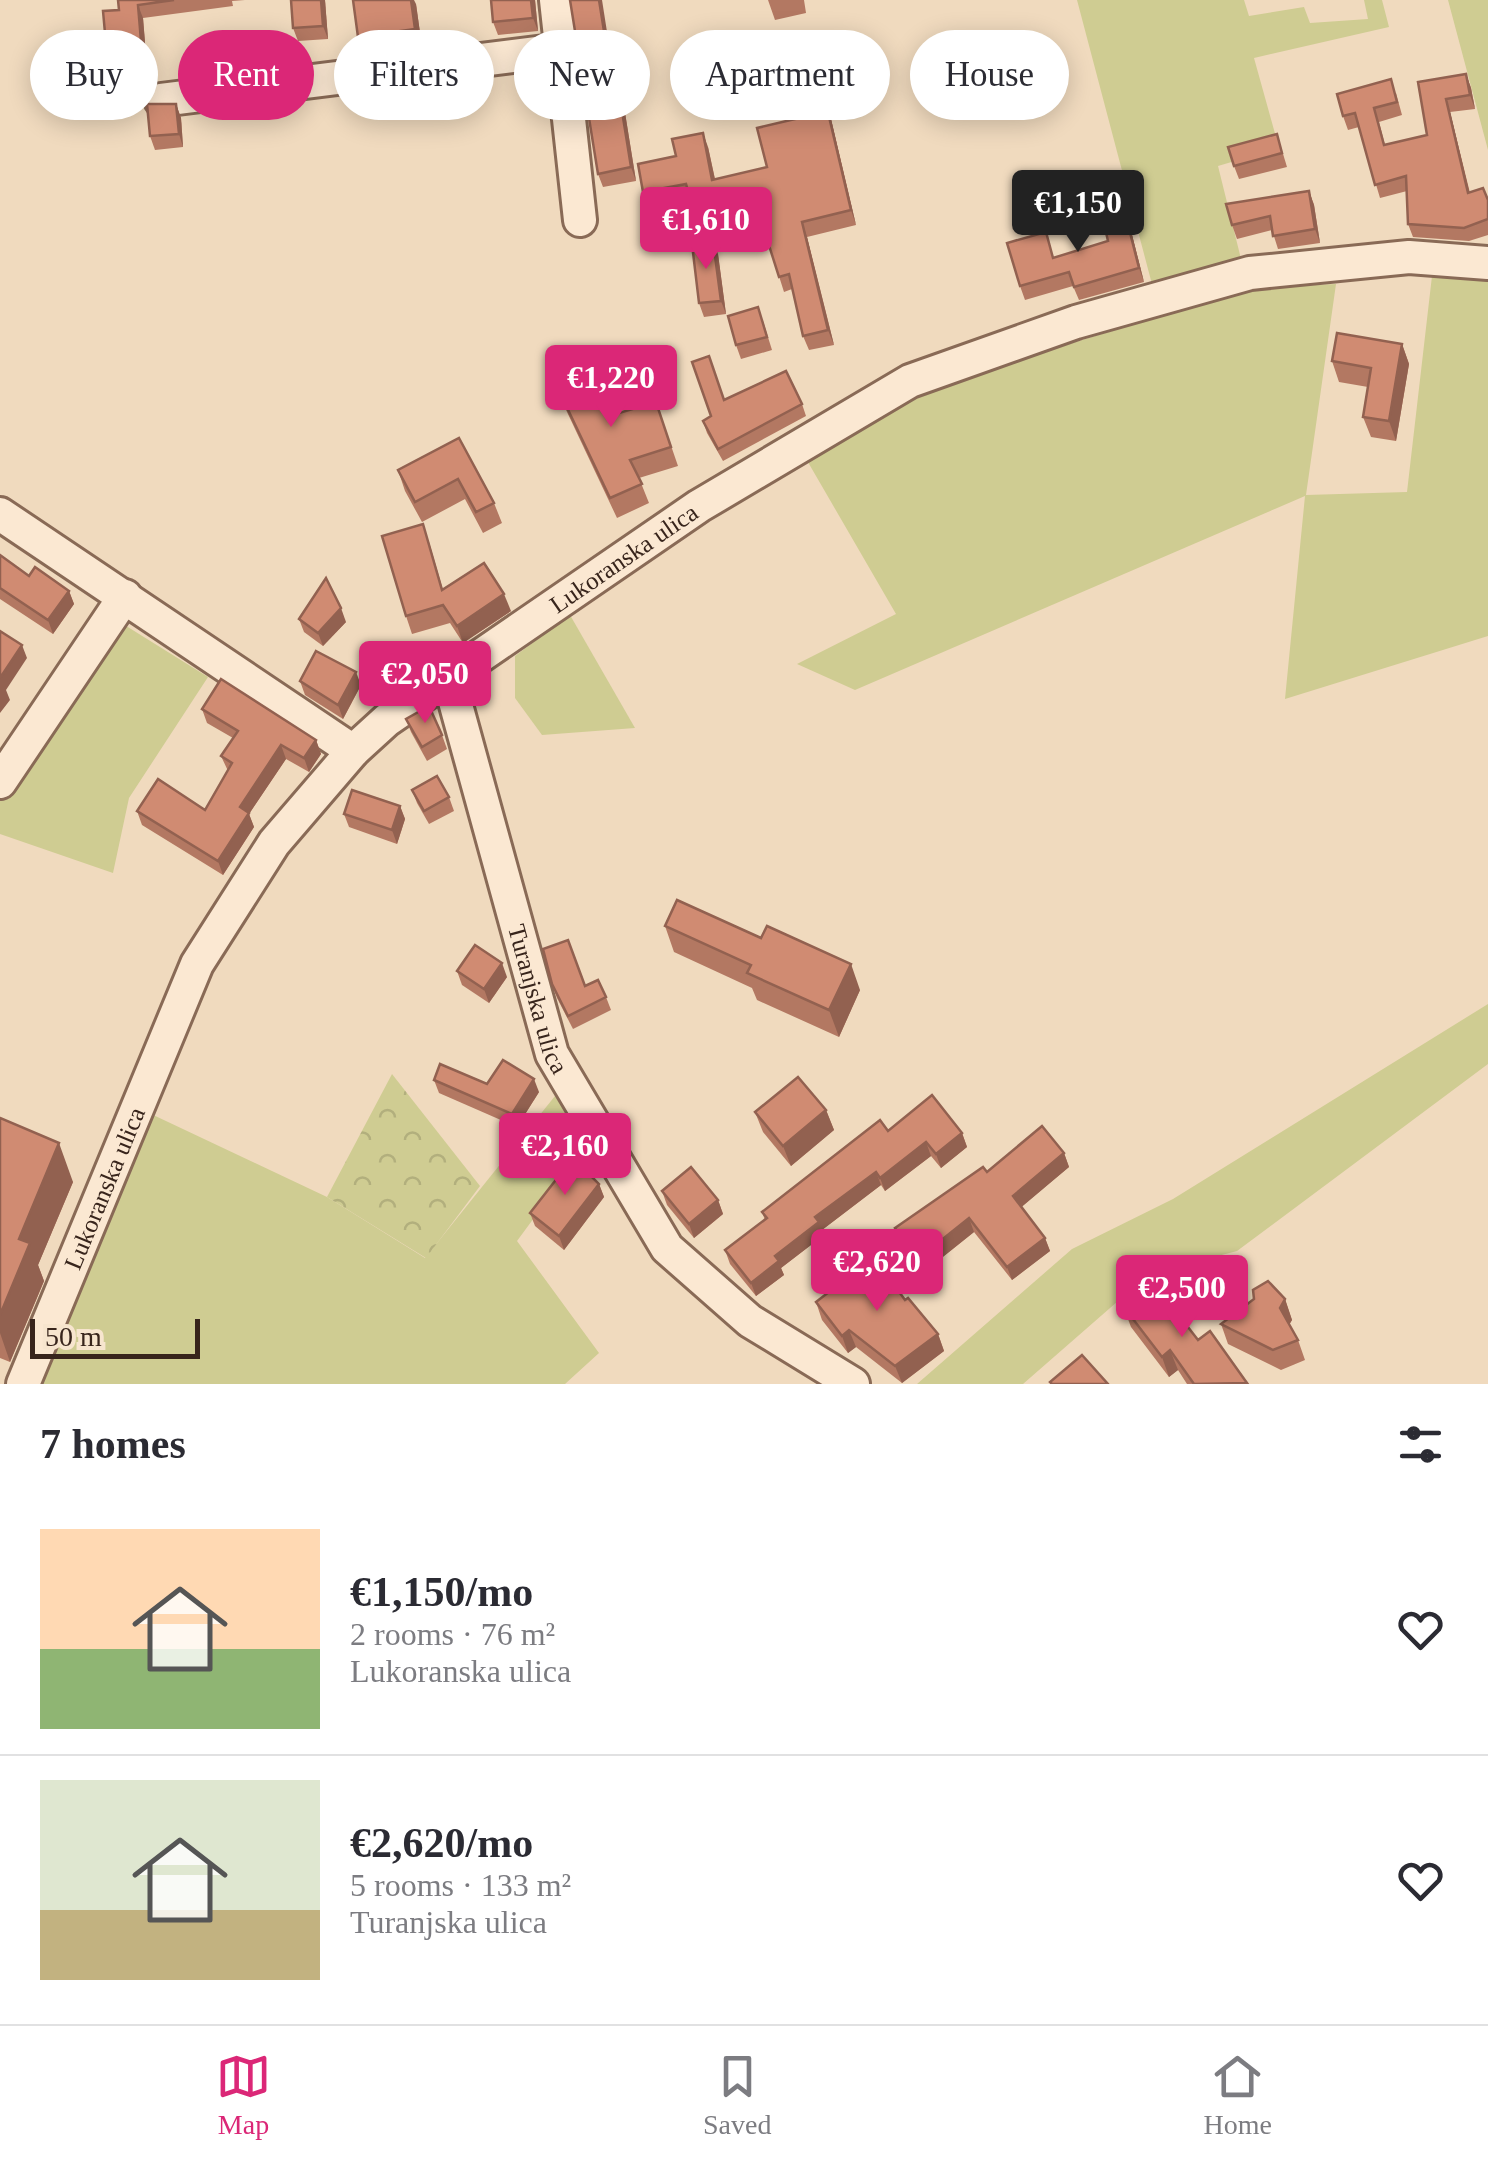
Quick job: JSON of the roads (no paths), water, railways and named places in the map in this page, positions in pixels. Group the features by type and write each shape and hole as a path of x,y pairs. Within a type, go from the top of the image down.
{"street":[{"path":"556,0 559,30"},
{"path":"161,100 514,56"},
{"path":"569,120 580,220"},
{"name":"Lukoranska ulica","path":"23,1384 196,964 274,843 353,750 448,676 700,506 910,381 1076,322 1250,273 1409,257 1488,263"},
{"path":"0,514 353,750"},
{"path":"0,782 125,596"},
{"name":"Turanjska ulica","path":"448,676 552,1054 666,1248 750,1322 852,1384"}]}
